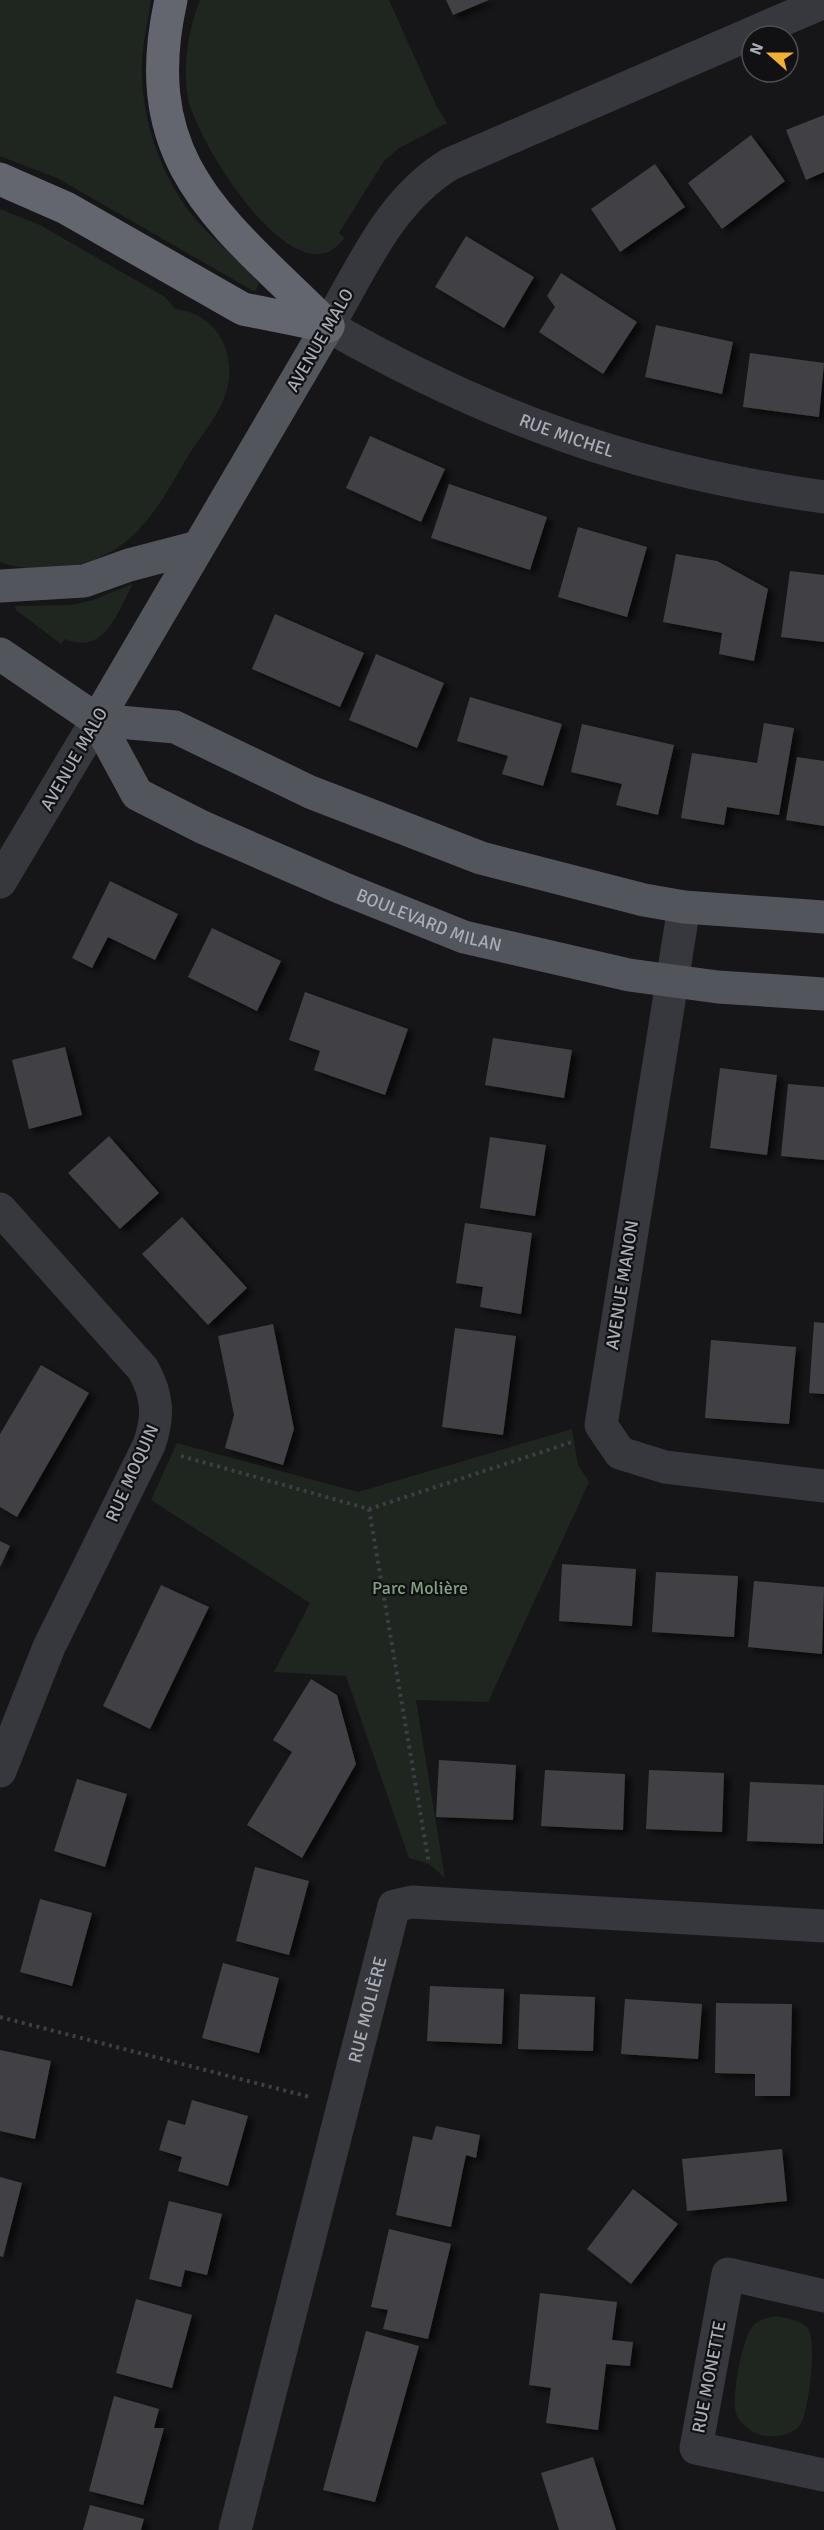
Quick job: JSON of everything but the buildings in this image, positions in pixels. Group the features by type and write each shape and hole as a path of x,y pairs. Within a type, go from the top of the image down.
{"highway":[{"path":"171,0 166,23 162,69 168,121 184,168 198,191 228,229 328,326"},
{"path":"0,179 66,208 243,309 328,326"}],"main road":[{"name":"AVENUE MALO","path":"97,720 328,326"},
{"path":"0,586 84,581 129,565 198,547"},
{"name":"BOULEVARD MILAN","path":"0,654 97,720 137,794 259,854 464,937 629,975 718,987 824,994"},
{"name":"BOULEVARD MILAN","path":"97,720 175,727 310,792 481,858 644,900 684,907 824,917"}],"street":[{"name":"AVENUE MALO","path":"328,326 392,217 416,187 432,174 450,164 824,2"},
{"name":"RUE MICHEL","path":"328,326 381,356 471,400 548,432 708,478 824,496"},
{"name":"AVENUE MALO","path":"0,882 97,720"},
{"name":"AVENUE MANON","path":"684,907 619,1301 601,1425 620,1453 665,1467 824,1486"},
{"name":"RUE MOQUIN","path":"0,1209 143,1369 152,1384 158,1414 148,1445 49,1647 0,1771"},
{"name":"RUE MOLIÈRE","path":"235,2530 394,1906 412,1902 824,1926"},
{"name":"RUE MONETTE","path":"824,2296 728,2274 696,2448 824,2475"}],"path":[{"path":"172,1454 369,1509 573,1442"},
{"path":"369,1509 429,1864"},
{"path":"0,2016 320,2099"}],"green space":[{"path":"0,0 151,0 144,40 142,84 149,126 156,147 173,187 185,205 197,221 259,283 255,292 59,179 0,156"},
{"path":"200,0 389,0 437,107 447,123 399,148 384,161 339,233 345,238 331,251 308,253 286,242 264,223 242,198 207,143 195,118 186,87 189,36"},
{"path":"0,209 40,225 165,297 175,309 190,312 202,318 221,338 229,364 226,393 219,409 147,520 130,538 102,557 68,567 33,569 0,562"},
{"path":"133,584 108,628 90,642 79,643 65,639 61,644 16,610 15,606 72,605 93,600"},
{"name":"Parc Molière","path":"572,1429 578,1465 589,1482 488,1702 416,1700 445,1878 429,1864 409,1858 346,1676 274,1672 310,1603 151,1500 177,1443 358,1492"},
{"path":"777,2316 796,2321 807,2327 812,2345 811,2375 800,2425 784,2435 766,2436 749,2429 737,2416 736,2385 744,2344 752,2327 760,2321"}]}
